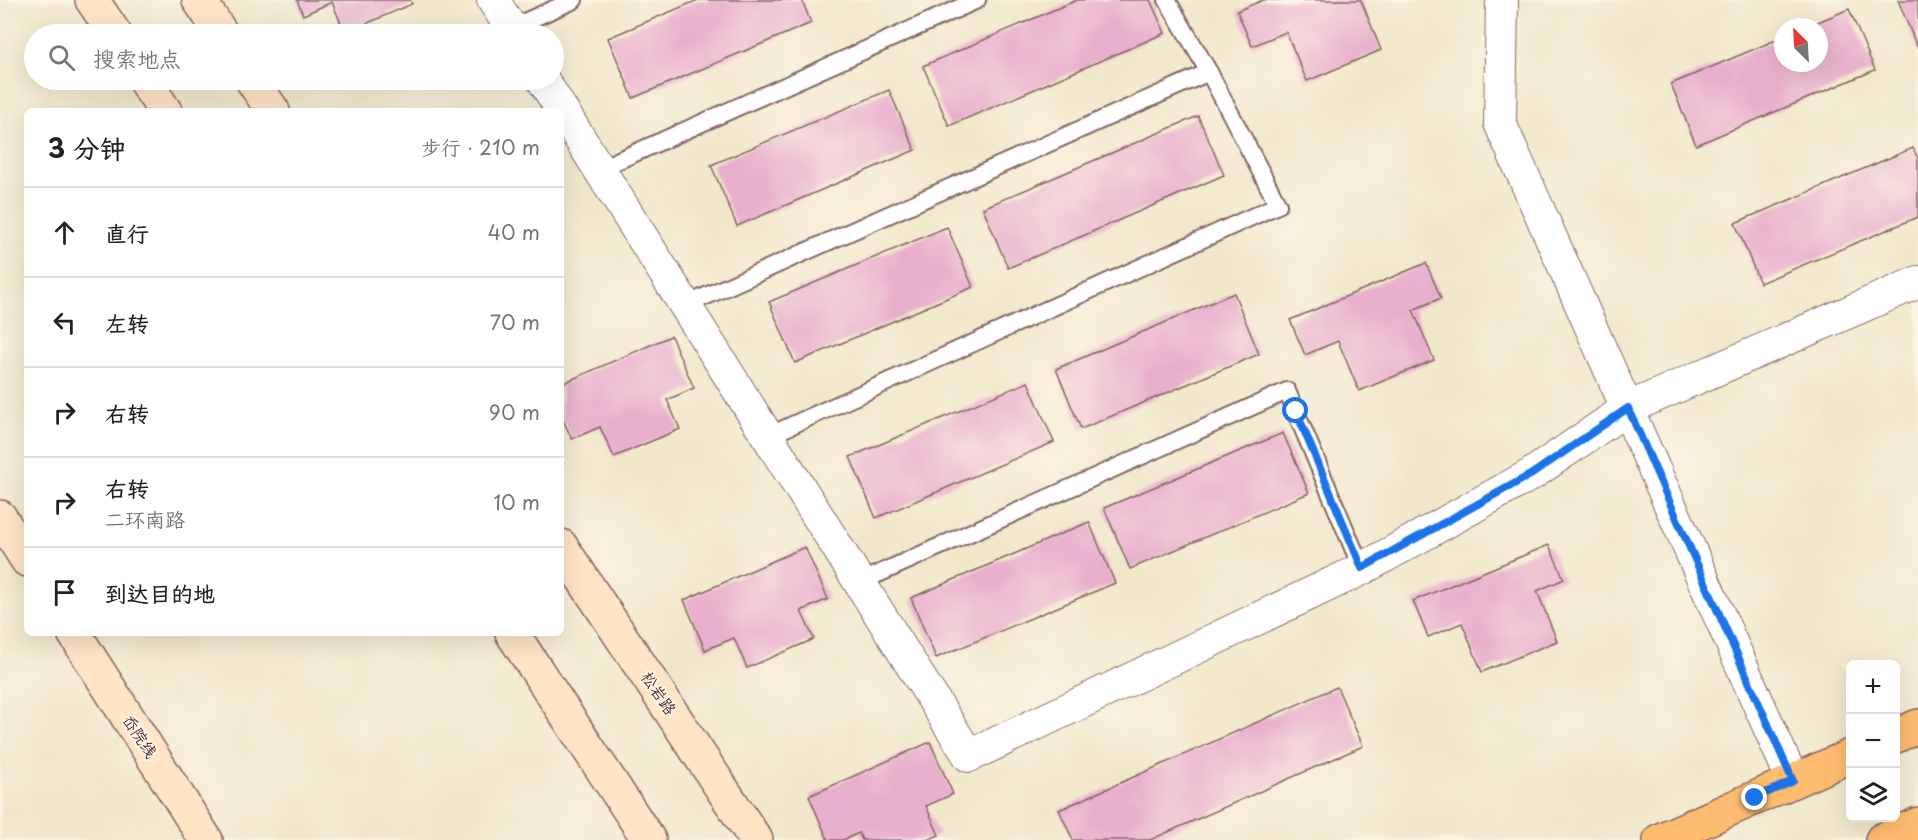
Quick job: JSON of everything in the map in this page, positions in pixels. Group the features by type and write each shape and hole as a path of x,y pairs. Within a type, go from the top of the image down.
{"main road":[{"path":"92,0 108,24"},
{"path":"199,0 215,24"},
{"path":"151,90 163,108"},
{"path":"259,90 271,108"},
{"path":"0,517 24,555"},
{"name":"松岩路","path":"564,551 756,840"},
{"name":"岙院线","path":"76,636 206,840"},
{"path":"514,636 649,840"},
{"path":"1900,734 1918,726"},
{"path":"1660,840 1846,758"},
{"path":"1882,840 1918,824"}],"street":[{"path":"493,0 508,24"},
{"path":"1502,0 1500,123 1793,781"},
{"path":"549,90 561,108"},
{"path":"564,113 969,756 1362,568 1532,474 1628,408 1918,282"}],"lane":[{"path":"527,24 574,0"},
{"path":"599,169 977,0"},
{"path":"768,436 1278,206 1209,72 1167,0"},
{"path":"686,305 1209,72"},
{"path":"860,582 1287,391 1362,568"}],"building":[{"path":"297,0 410,0 412,4 366,24 341,24 332,2 303,15"},
{"path":"698,0 802,0 811,23 633,98 608,38"},
{"path":"1077,0 1150,0 1165,33 949,126 923,66"},
{"path":"1263,0 1361,0 1381,50 1307,81 1286,32 1252,46 1237,11"},
{"path":"1898,0 1918,0 1918,49"},
{"path":"1849,9 1875,70 1696,145 1671,84 1774,41 1774,72 1828,72 1828,18"},
{"path":"889,90 915,150 737,226 711,165"},
{"path":"1198,116 1224,175 1008,268 983,208"},
{"path":"1913,148 1918,159 1918,217 1760,283 1735,223"},
{"path":"947,227 973,287 795,363 769,302"},
{"path":"1426,263 1441,298 1413,310 1434,360 1359,391 1338,341 1305,355 1290,320"},
{"path":"1234,293 1259,354 1081,429 1056,369"},
{"path":"671,336 694,388 667,400 680,429 614,457 600,427 572,439 564,422 564,383"},
{"path":"1028,382 1054,442 876,518 850,457"},
{"path":"1283,433 1309,493 1130,569 1104,508"},
{"path":"1089,522 1115,583 936,658 911,598"},
{"path":"1549,545 1564,579 1537,591 1557,641 1482,672 1462,623 1428,637 1413,601"},
{"path":"805,547 828,599 801,611 814,639 747,668 734,638 705,650 684,600"},
{"path":"1337,687 1363,746 1150,840 1073,840 1059,810"},
{"path":"930,742 953,794 926,806 939,835 927,840 862,840 859,833 843,840 828,840 809,796"}],"route":[{"path":"1296,411 1362,568 1532,474 1628,408 1793,781 1755,798"}]}
